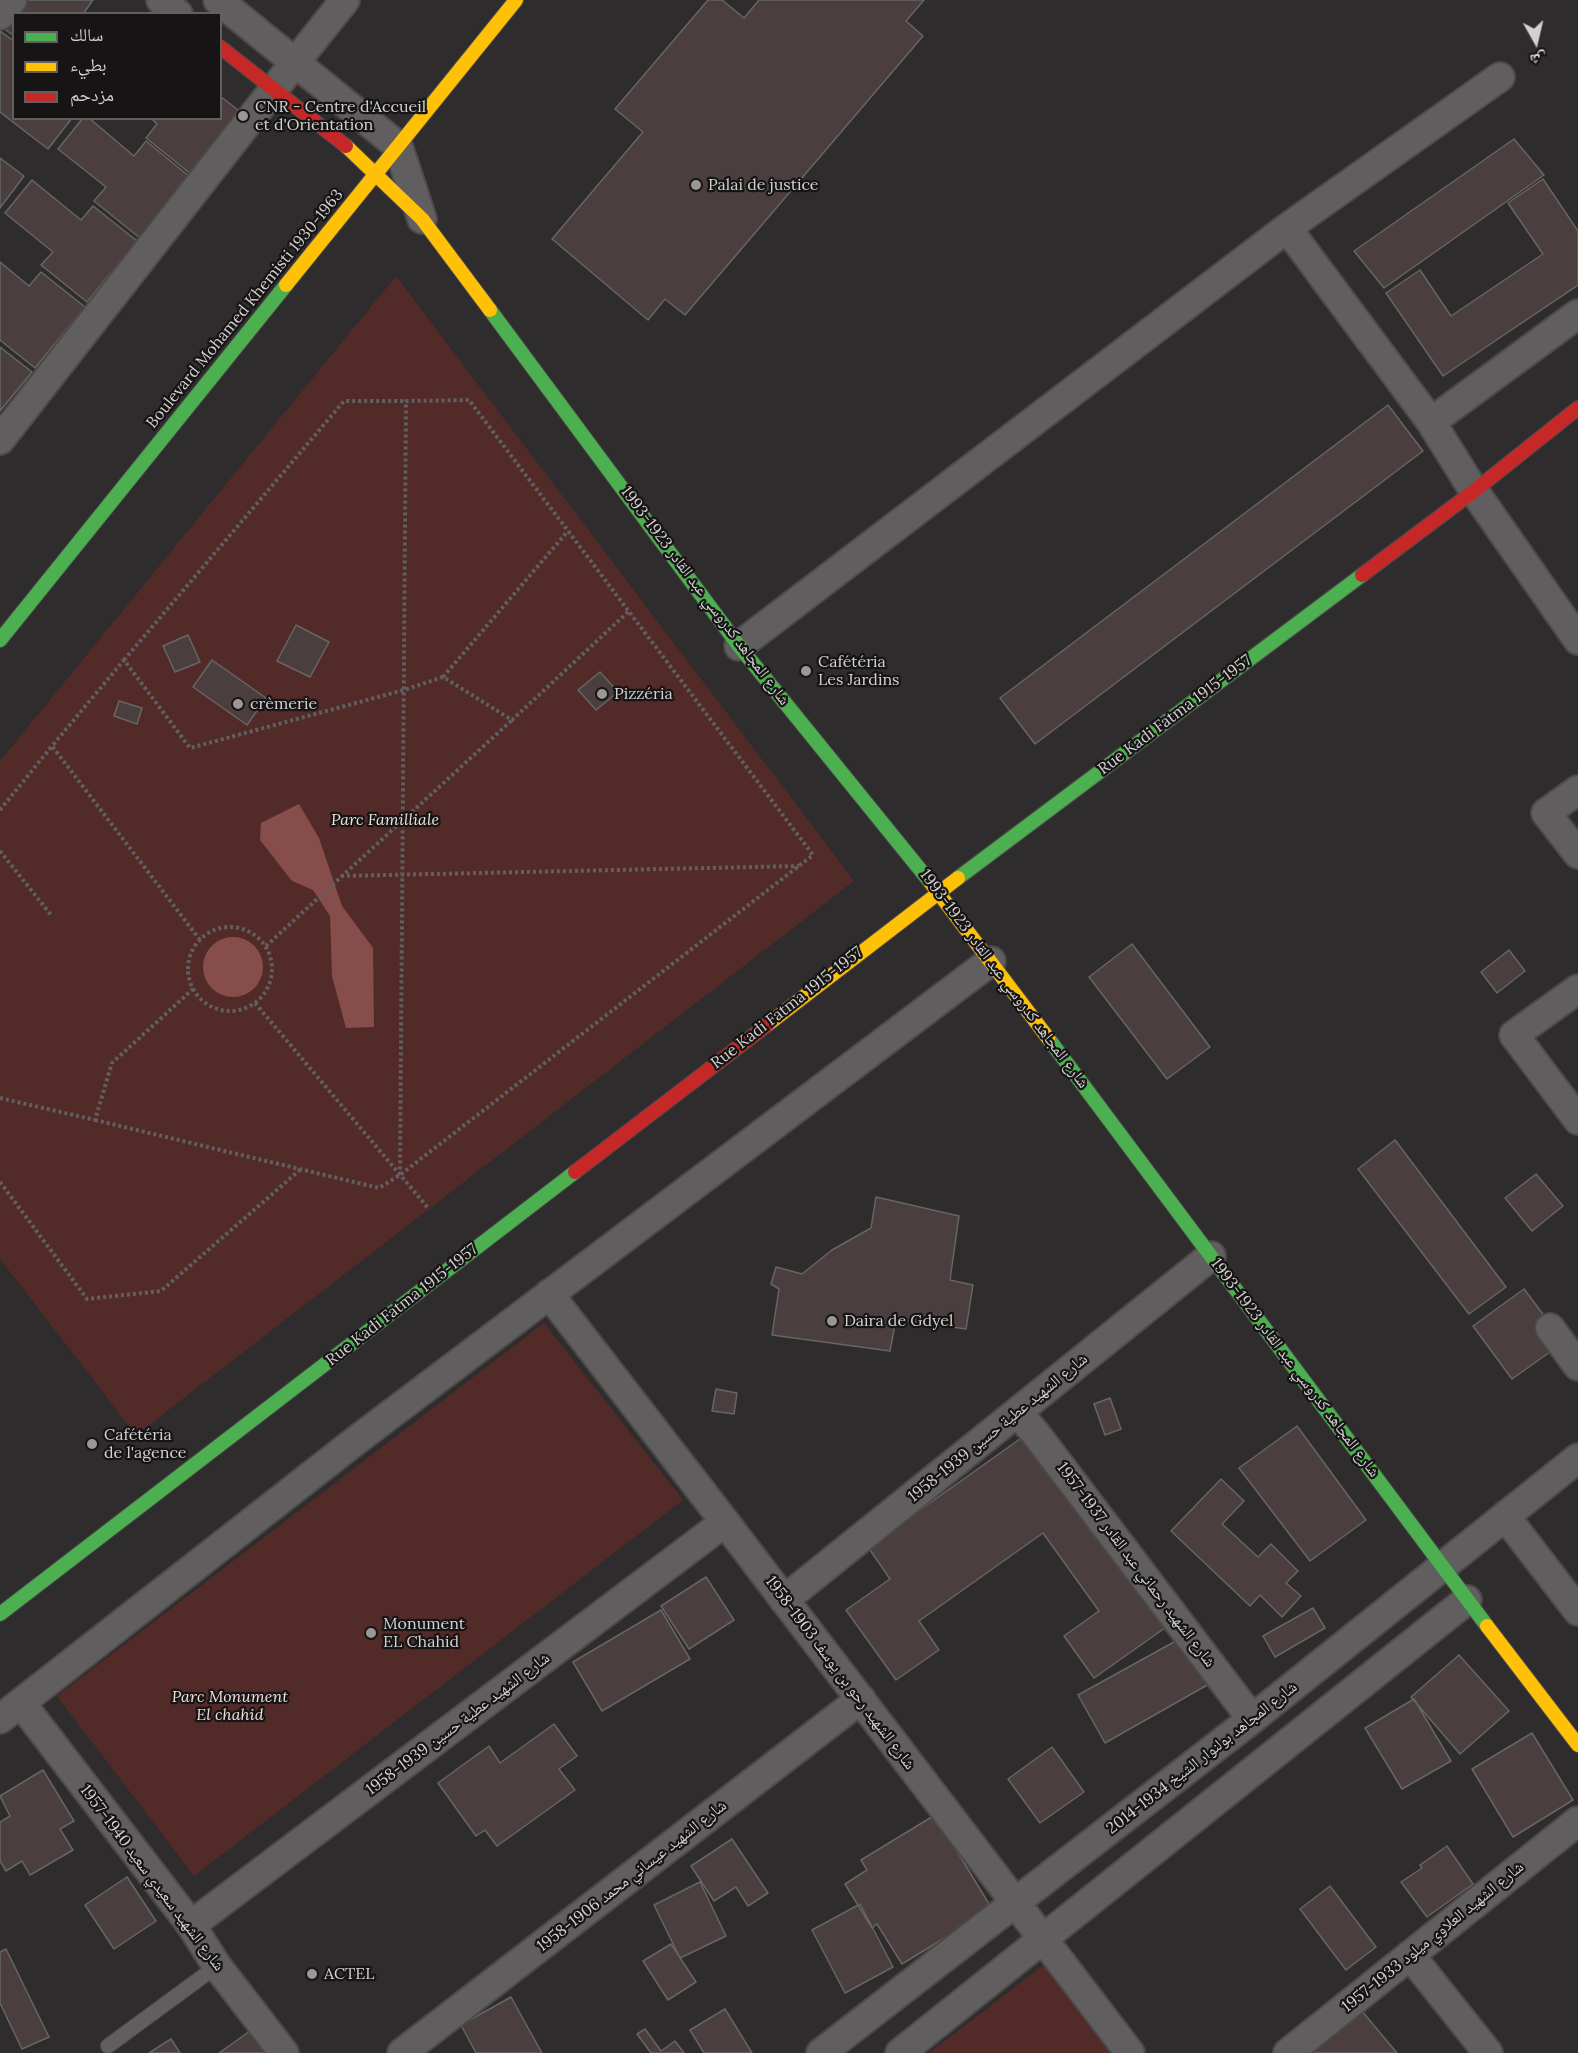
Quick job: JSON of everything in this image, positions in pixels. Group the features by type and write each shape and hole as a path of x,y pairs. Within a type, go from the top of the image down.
{"street":[{"path":"0,15 12,0"},
{"path":"161,0 176,12"},
{"path":"218,0 398,146"},
{"path":"0,440 345,0"},
{"name":"Boulevard Mohamed Khemisti 1930-1963","path":"0,640 516,0"},
{"name":"شارع المجاهد كدروسي عبد القادر 1923-1993","path":"222,49 354,152 422,219 740,646 939,892 1467,1600 1578,1745"},
{"path":"740,646 1287,228 1500,77"},
{"name":"شارع المجاهد كدروسي عبد القادر 1923-1993","path":"398,146 422,219"},
{"path":"1287,228 1431,422 1474,491 1578,640"},
{"path":"1431,422 1578,314"},
{"name":"Rue Kadi Fatma 1915-1957","path":"0,1614 939,892 1474,491 1577,410"},
{"path":"1578,790 1546,813 1578,854"},
{"path":"10,1711 354,1442 991,961"},
{"path":"1578,989 1514,1035 1578,1120"},
{"name":"شارع الشهيد عطية حسين 1939-1958","path":"784,1600 1211,1256"},
{"name":"شارع الشهيد رحو بن يوسف 1903-1958","path":"549,1294 1130,2053"},
{"path":"1550,1328 1578,1366"},
{"name":"شارع الشهيد رحماني عبد القادر 1937-1957","path":"1017,1412 1252,1719"},
{"name":"شارع المجاهد بولنوار الشيخ 1934-2014","path":"820,2053 1016,1904 1252,1719 1578,1458"},
{"path":"1505,1516 1578,1611"},
{"name":"شارع الشهيد عطية حسين 1939-1958","path":"191,1925 725,1522"},
{"path":"900,2053 1467,1600"},
{"name":"شارع الشهيد عيساني محمد 1906-1958","path":"402,2053 861,1699"},
{"name":"شارع الشهيد سعيدي سعيد 1940-1957","path":"10,1711 191,1925 217,1966 284,2053"},
{"name":"شارع الشهيد العلاوي ميلود 1933-1957","path":"1288,2053 1578,1821"},
{"path":"1410,1955 1488,2053"}],"lane":[{"path":"108,2046 217,1966"}],"path":[{"path":"0,810 344,401 469,400 813,855 400,1175 379,1188 0,1098"},
{"path":"400,1175 406,401"},
{"path":"124,660 189,748 404,690 443,677 568,531"},
{"path":"266,946 629,611"},
{"path":"443,677 512,720"},
{"path":"52,746 200,940"},
{"path":"0,851 51,915"},
{"path":"341,876 799,866"},
{"path":"234,927 257,936 266,946 273,970 264,994 255,1003 244,1009 221,1010 200,999 193,989 189,979 190,958 200,940 210,932 234,927"},
{"path":"95,1120 112,1063 193,989"},
{"path":"255,1003 429,1209"},
{"path":"0,1182 87,1299 161,1292 301,1169"}],"green space":[{"name":"Parc Familliale","path":"396,276 854,881 136,1435 0,1259 0,761"},
{"name":"Parc Monument El chahid","path":"544,1323 683,1500 194,1876 57,1696"},
{"path":"1046,1963 1112,2053 929,2053"}],"shaded area":[{"path":"299,804 319,838 342,906 373,948 374,1027 346,1028 332,976 330,916 313,890 292,881 260,840 261,823"},
{"path":"233,937 250,942 258,950 263,967 258,984 250,992 233,997 216,992 208,984 203,967 208,950 216,942"}],"building":[{"path":"23,0 93,0 84,12 14,12"},
{"name":"Palai de justice","path":"708,0 722,0 744,18 759,0 924,0 906,21 923,36 685,315 665,299 648,320 552,239 643,132 615,109"},
{"path":"12,14 12,34 2,27"},
{"path":"0,31 12,40 12,120 70,120 48,149 0,112"},
{"path":"222,98 242,113 192,175 146,138 157,124 153,120 222,120"},
{"path":"81,120 91,120 134,156 146,141 190,177 140,238 94,201 106,187 58,149"},
{"path":"1514,139 1544,175 1384,288 1354,251"},
{"path":"0,158 24,176 0,208"},
{"path":"1543,179 1578,231 1578,285 1443,376 1386,293 1420,270 1451,316 1543,254 1508,203"},
{"path":"32,180 81,220 93,206 137,241 87,302 41,265 53,252 5,213"},
{"path":"0,262 29,286 41,272 85,307 35,368 0,340"},
{"path":"0,347 32,372 0,411"},
{"path":"1388,405 1423,451 1035,744 1000,698"},
{"path":"296,625 329,642 310,677 277,661"},
{"path":"188,635 200,662 175,672 163,646"},
{"path":"212,660 266,698 247,725 193,687"},
{"path":"600,672 618,692 596,710 578,690"},
{"path":"119,701 142,708 137,724 114,716"},
{"path":"1132,944 1210,1047 1167,1079 1089,977"},
{"path":"1509,950 1525,971 1497,993 1481,972"},
{"path":"1395,1140 1506,1287 1469,1314 1358,1169"},
{"path":"1536,1174 1563,1206 1532,1231 1505,1198"},
{"path":"876,1197 959,1216 950,1280 973,1285 966,1329 896,1319 890,1351 772,1335 779,1289 771,1284 776,1267 802,1274 832,1250 871,1228"},
{"path":"1524,1289 1564,1342 1512,1379 1473,1326"},
{"path":"716,1389 737,1393 734,1414 712,1411"},
{"path":"1110,1398 1121,1429 1105,1435 1094,1404"},
{"path":"1297,1426 1366,1520 1310,1561 1239,1468"},
{"path":"1034,1429 1172,1623 1094,1678 1064,1636 1099,1611 1043,1533 919,1621 939,1650 896,1680 846,1610 890,1579 868,1547"},
{"path":"1221,1479 1244,1501 1222,1524 1258,1557 1271,1544 1298,1571 1286,1583 1301,1596 1282,1617 1260,1595 1250,1606 1171,1531"},
{"path":"706,1577 734,1620 689,1649 661,1606"},
{"path":"1313,1608 1325,1628 1275,1657 1263,1636"},
{"path":"661,1610 690,1659 602,1711 573,1662"},
{"path":"1183,1637 1209,1684 1105,1743 1078,1695"},
{"path":"1459,1655 1509,1711 1460,1754 1411,1697"},
{"path":"1414,1699 1451,1761 1402,1789 1365,1728"},
{"path":"554,1724 577,1756 559,1769 575,1790 497,1846 485,1830 476,1836 438,1783 489,1746 500,1763"},
{"path":"1532,1733 1573,1800 1513,1837 1472,1769"},
{"path":"1052,1747 1084,1792 1040,1823 1008,1779"},
{"path":"43,1770 74,1821 60,1829 73,1850 30,1875 22,1861 6,1871 0,1861 0,1822 10,1816 0,1796"},
{"path":"935,1815 992,1909 902,1964 877,1924 872,1928 845,1884 867,1870 861,1860"},
{"path":"732,1839 768,1893 748,1906 736,1887 714,1901 691,1866"},
{"path":"1447,1846 1473,1884 1427,1917 1401,1882 1422,1868 1420,1865"},
{"path":"127,1877 156,1921 114,1949 85,1905"},
{"path":"700,1882 726,1936 680,1958 654,1905"},
{"path":"1330,1886 1376,1947 1346,1970 1300,1909"},
{"path":"860,1904 893,1967 845,1993 812,1930"},
{"path":"671,1944 696,1982 668,2000 643,1961"},
{"path":"6,1949 49,2037 22,2049 0,2003 0,1952"},
{"path":"511,1997 542,2053 476,2053 461,2025"},
{"path":"725,2009 752,2053 704,2053 690,2030"},
{"path":"1361,2010 1397,2053 1310,2053"},
{"path":"645,2029 661,2051 675,2041 684,2053 651,2053 637,2034"},
{"path":"250,2031 266,2053 219,2053"},
{"path":"171,2039 180,2053 149,2053"}],"traffic: fast":[{"path":"0,640 286,285"},
{"path":"490,310 739,646 931,883"},
{"path":"958,878 1362,575"},
{"path":"1048,1038 1487,1626"},
{"path":"0,1614 575,1172"}],"traffic: slow":[{"path":"286,285 516,0"},
{"path":"346,146 422,219 490,310"},
{"path":"767,1025 958,878"},
{"path":"931,883 1048,1038"},
{"path":"1487,1626 1578,1745"}],"traffic: jam":[{"path":"222,49 346,146"},
{"path":"1362,575 1474,491 1578,408"},
{"path":"575,1172 767,1025"}],"place":[{"name":"CNR - Centre d'Accueil et d'Orientation","path":"243,116"},
{"name":"Palai de justice","path":"696,185"},
{"name":"Cafétéria Les Jardins","path":"806,671"},
{"name":"Pizzéria","path":"602,694"},
{"name":"crèmerie","path":"238,704"},
{"name":"Daira de Gdyel","path":"832,1321"},
{"name":"Cafétéria de l'agence","path":"92,1444"},
{"name":"Monument EL Chahid","path":"371,1633"},
{"name":"ACTEL","path":"312,1974"}]}
